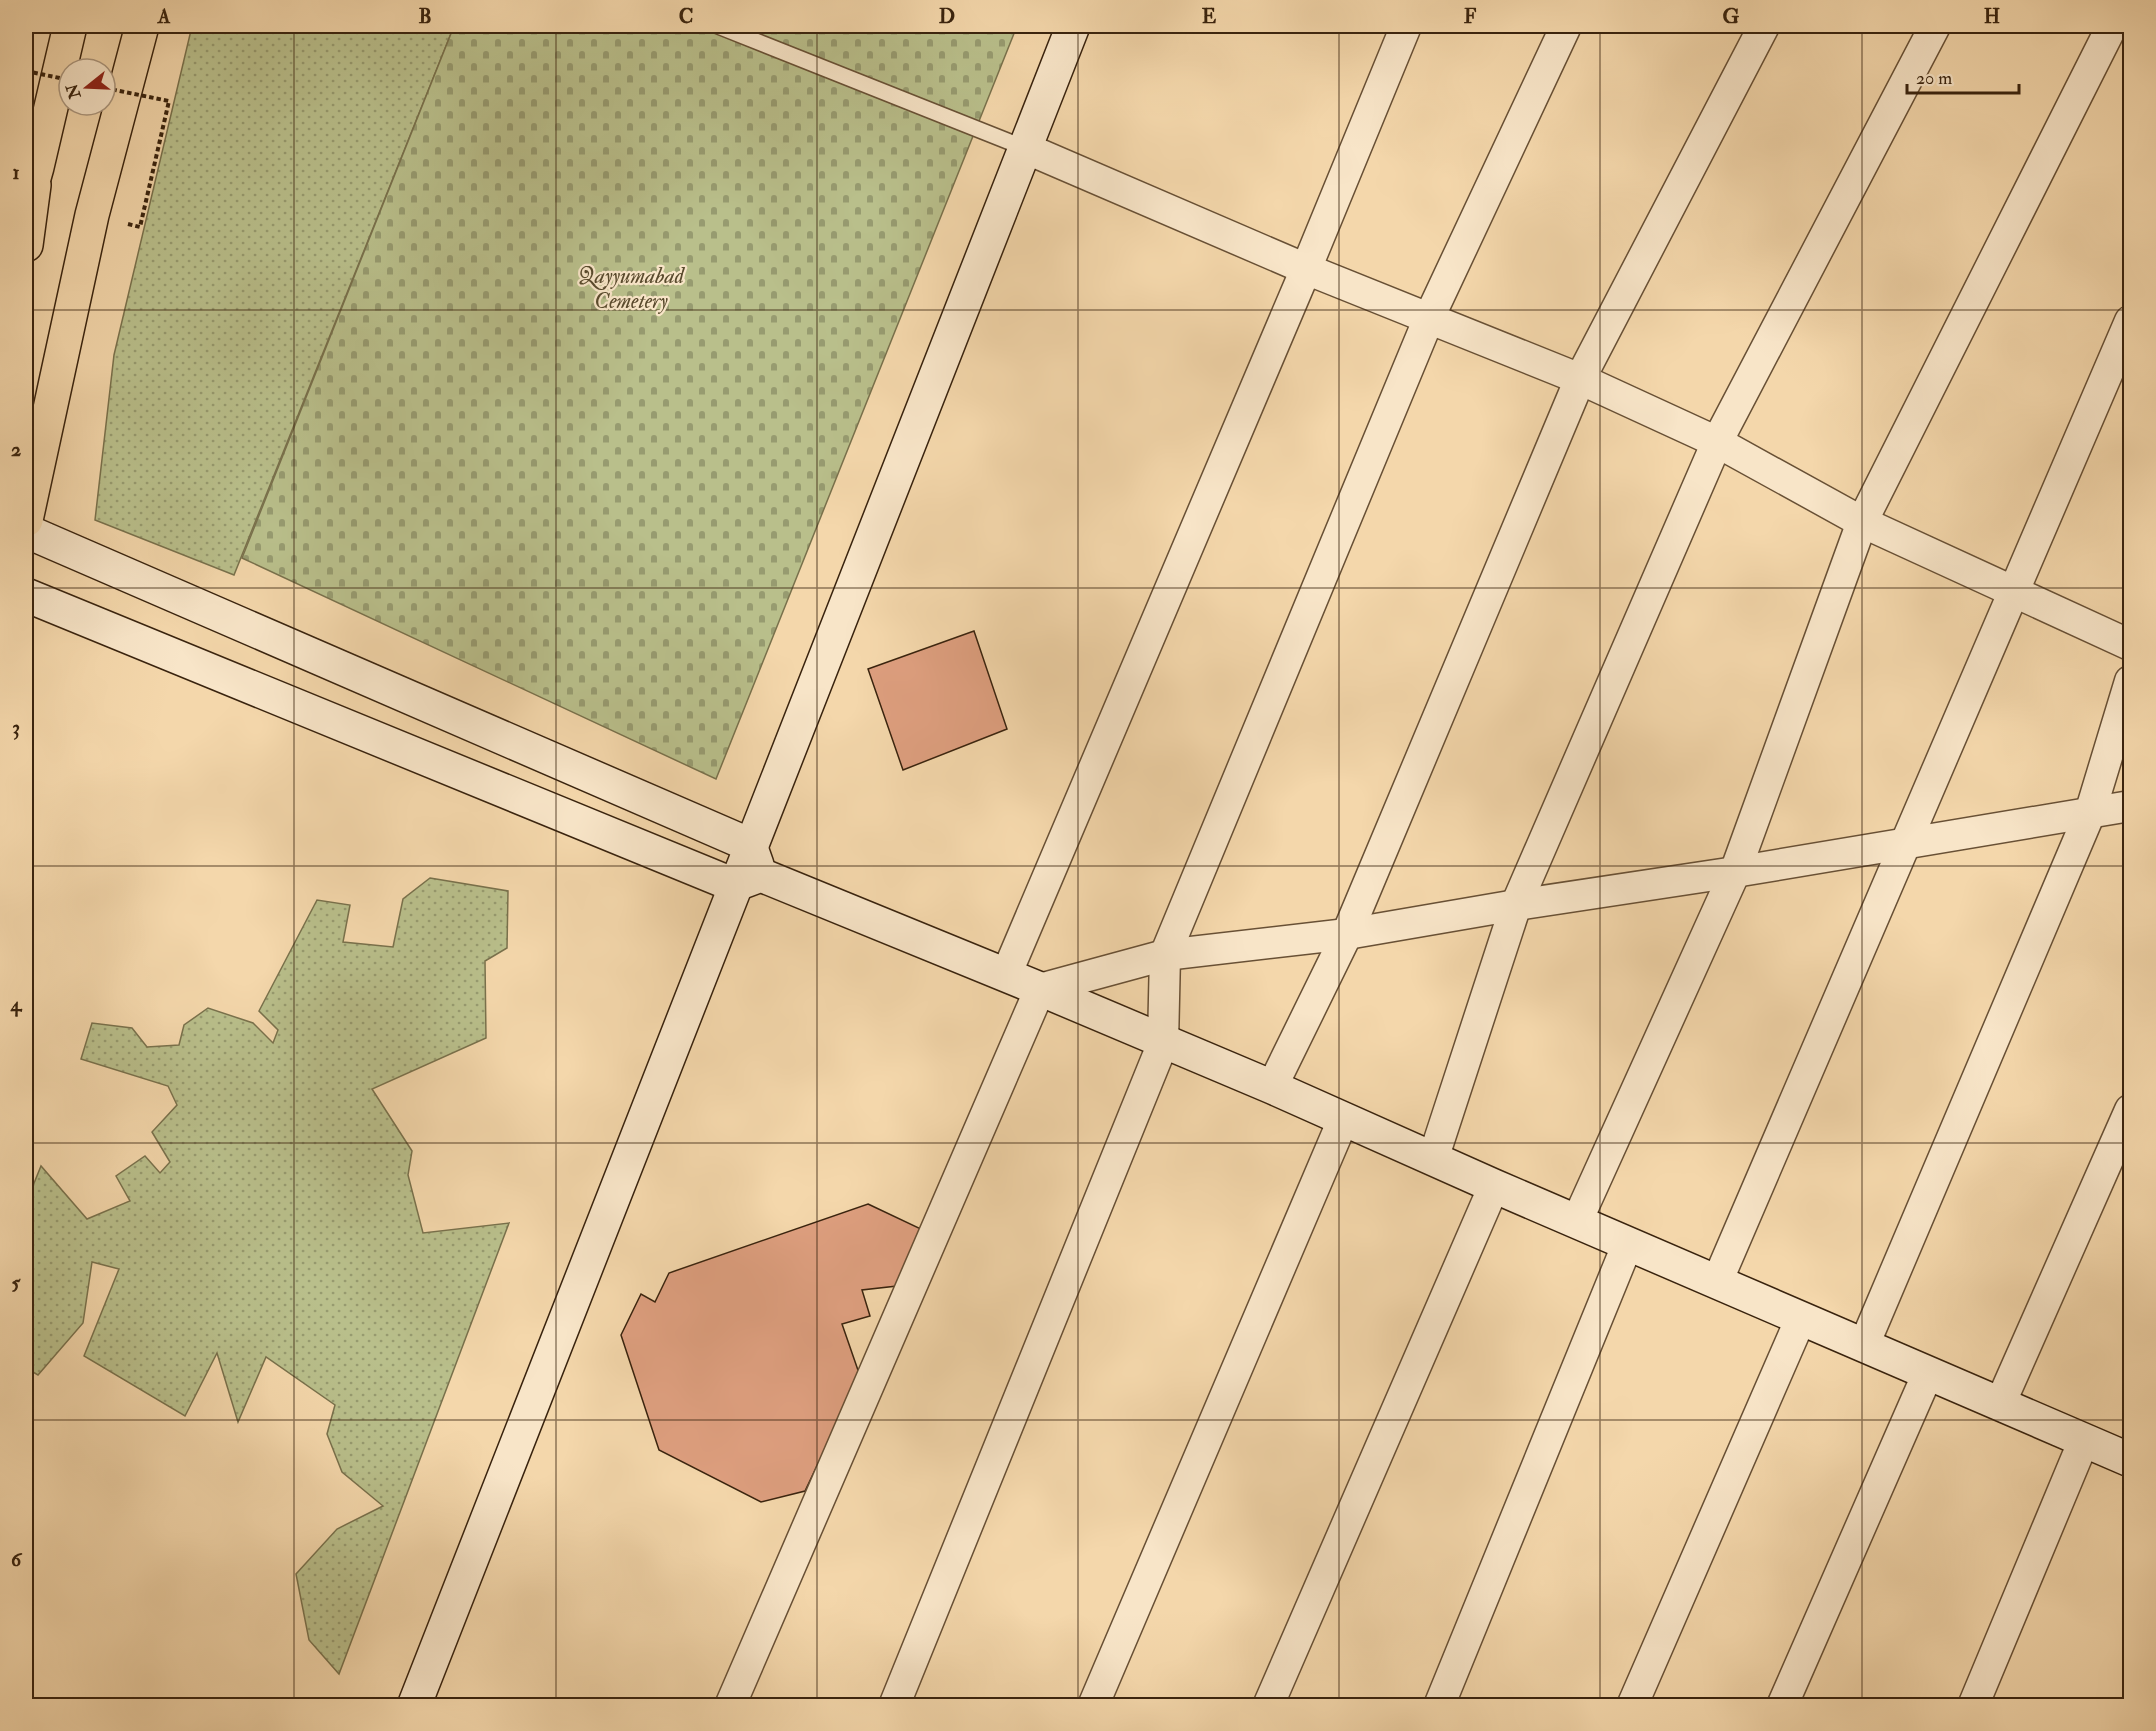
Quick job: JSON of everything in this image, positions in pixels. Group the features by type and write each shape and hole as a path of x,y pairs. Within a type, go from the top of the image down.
{"main road":[{"path":"26,206 70,26"},
{"path":"26,520 92,215 142,26"},
{"path":"26,245 37,168"}],"street":[{"path":"414,1706 748,880 750,845 1073,26"},
{"path":"1006,975 1306,269 1406,26"},
{"path":"894,1706 1163,1042 1165,955 1429,318 1566,26"},
{"path":"1272,1087 1347,934 1580,379 1764,26"},
{"path":"1433,1159 1516,905 1716,442 1935,26"},
{"path":"1577,1221 1735,872 1862,522 2112,26"},
{"path":"1025,148 1306,269 1580,379 1716,442 1862,522 2130,645"},
{"path":"1717,1282 2130,321"},
{"path":"26,531 750,845"},
{"path":"26,596 748,880 1006,975 1272,1087 1494,1186 2130,1460"},
{"path":"1864,1345 2090,813 2130,681"},
{"path":"1040,989 1165,955 1347,934 2130,806"},
{"path":"730,1706 1040,989"},
{"path":"2000,1404 2130,1110"},
{"path":"1093,1706 1343,1120"},
{"path":"1268,1706 1494,1186"},
{"path":"1439,1706 1628,1243"},
{"path":"1632,1706 1802,1318"},
{"path":"1782,1706 1929,1373"},
{"path":"1973,1706 2084,1440"}],"lane":[{"path":"718,26 1025,148"}],"path":[{"path":"26,71 57,77"},
{"path":"117,90 169,101 140,227"}],"green space":[{"path":"192,26 454,26 234,575 95,520 114,355"},
{"name":"Qayyumabad Cemetery","path":"454,26 1017,26 716,779 242,558"},
{"path":"430,878 508,891 507,948 485,961 486,1038 372,1089 412,1151 408,1175 423,1233 509,1223 339,1674 309,1640 296,1574 337,1529 383,1506 342,1472 327,1434 335,1405 266,1357 238,1422 217,1353 185,1416 84,1356 119,1269 92,1262 83,1323 38,1375 26,1368 26,1203 41,1166 87,1219 130,1201 116,1176 145,1156 160,1173 170,1162 152,1132 177,1105 168,1086 81,1059 92,1023 132,1028 147,1047 179,1045 184,1025 208,1008 253,1023 273,1043 278,1030 259,1011 317,900 350,905 343,942 393,947 403,899"}],"building":[{"path":"974,631 1007,729 903,770 868,669"},
{"path":"868,1204 921,1229 897,1286 862,1290 870,1316 842,1324 860,1376 805,1491 761,1502 659,1450 621,1335 641,1294 655,1302 669,1273"}]}
